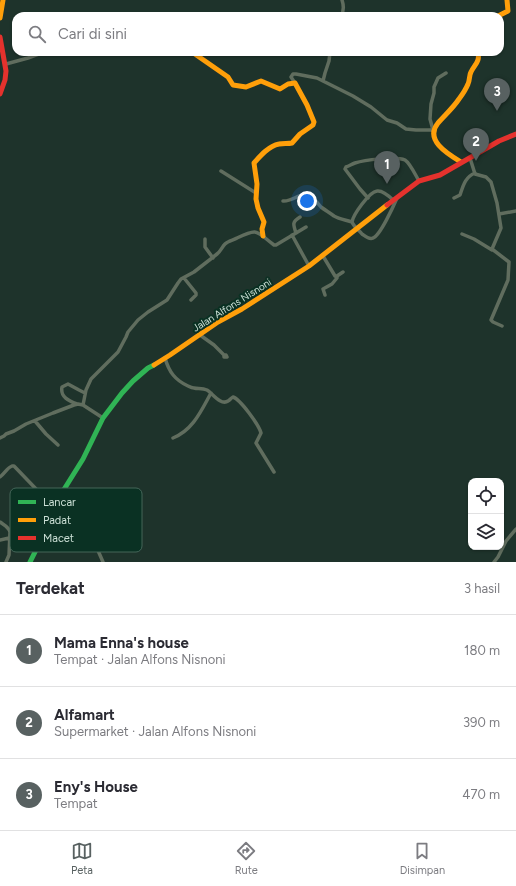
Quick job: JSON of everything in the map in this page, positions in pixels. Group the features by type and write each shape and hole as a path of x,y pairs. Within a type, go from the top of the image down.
{"main road":[{"path":"0,18 3,0"},
{"path":"504,13 508,11 507,0"},
{"path":"0,37 6,64 6,76 0,94"},
{"path":"198,56 229,78 232,85 235,86 248,87 261,81 280,89 288,84 294,83 312,116 314,122 313,125 300,134 292,143 281,143 272,146 255,163 257,184 256,199 264,222 262,229 263,236"},
{"path":"461,162 442,149 435,140 433,132 437,124 460,99 469,82 470,74 479,60 479,56"},
{"name":"Jalan Alfons Nisnoni","path":"65,488 87,451 103,418 133,381 148,368 170,355 218,322 242,309 309,266 419,181 440,175 461,162 516,134"},
{"name":"Jalan Alfons Nisnoni","path":"30,562 35,552"}],"street":[{"path":"342,0 343,12"},
{"path":"6,64 33,56"},
{"path":"323,81 330,56"},
{"path":"294,83 291,77 294,74 314,77 353,96 371,107 386,120 397,123 406,129 433,132 430,119 434,87 438,78 446,73"},
{"path":"368,198 345,169 346,167 355,163 393,158 403,160 409,164 419,181"},
{"path":"470,158 474,173 476,175 486,177 491,182 496,199 501,228 492,250"},
{"path":"221,171 256,193"},
{"path":"454,198 460,194 465,182 471,174 474,173"},
{"path":"352,222 354,216 371,194 379,191 385,193 393,200"},
{"path":"283,200 286,201 306,195 314,199 335,216 352,222 368,238 371,239 375,237 387,220 399,196"},
{"path":"498,214 516,211"},
{"path":"296,233 293,226 295,220 300,217"},
{"path":"83,405 85,393 91,379 118,352 130,330 138,320 167,300 178,283 213,258 221,251 226,243 254,232 263,236 274,245 306,227"},
{"path":"462,234 474,239 509,262 508,280 491,320 502,326"},
{"path":"292,235 309,266"},
{"path":"206,239 205,246 213,258"},
{"path":"323,256 336,276"},
{"path":"325,295 323,289 336,280 336,276 344,272"},
{"path":"184,278 196,293 192,300"},
{"path":"200,335 224,356"},
{"path":"164,358 172,375 178,380 194,388 203,389 220,401 226,402 233,397 241,403 259,427 261,433 256,443 274,472"},
{"path":"85,393 68,384 62,387 61,392 64,397 83,405 103,418"},
{"path":"173,438 186,430 194,422 210,393"},
{"path":"0,438 26,424 78,404"},
{"path":"35,421 58,445"},
{"path":"0,477 7,469 14,466 35,488"},
{"path":"0,522 9,530 9,555 6,562"},
{"path":"494,562 506,541 516,529"},
{"path":"0,540 9,538"},
{"path":"99,552 103,562"}],"traffic: fast":[{"path":"65,488 83,459 103,418 133,381 148,368 154,365"},
{"path":"30,562 35,552"}],"traffic: slow":[{"path":"0,18 3,0"},
{"path":"504,13 508,11 507,0"},
{"path":"198,56 228,77 233,85 246,87 261,81 280,89 288,84 295,83 314,122 313,125 300,134 292,143 275,145 262,154 254,163 257,184 256,199 264,222 262,229 263,236"},
{"path":"461,162 439,146 434,135 434,129 465,90 469,82 470,73 478,61 478,56"},
{"path":"154,365 218,322 242,309 309,266 387,205"}],"traffic: jam":[{"path":"0,37 6,71 5,80 0,94"},
{"path":"387,205 419,181 440,175 499,141 516,134"}],"place":[{"name":"Eny's House","path":"497,111"},
{"name":"Alfamart","path":"476,161"},
{"name":"Mama Enna's house","path":"387,184"}]}
